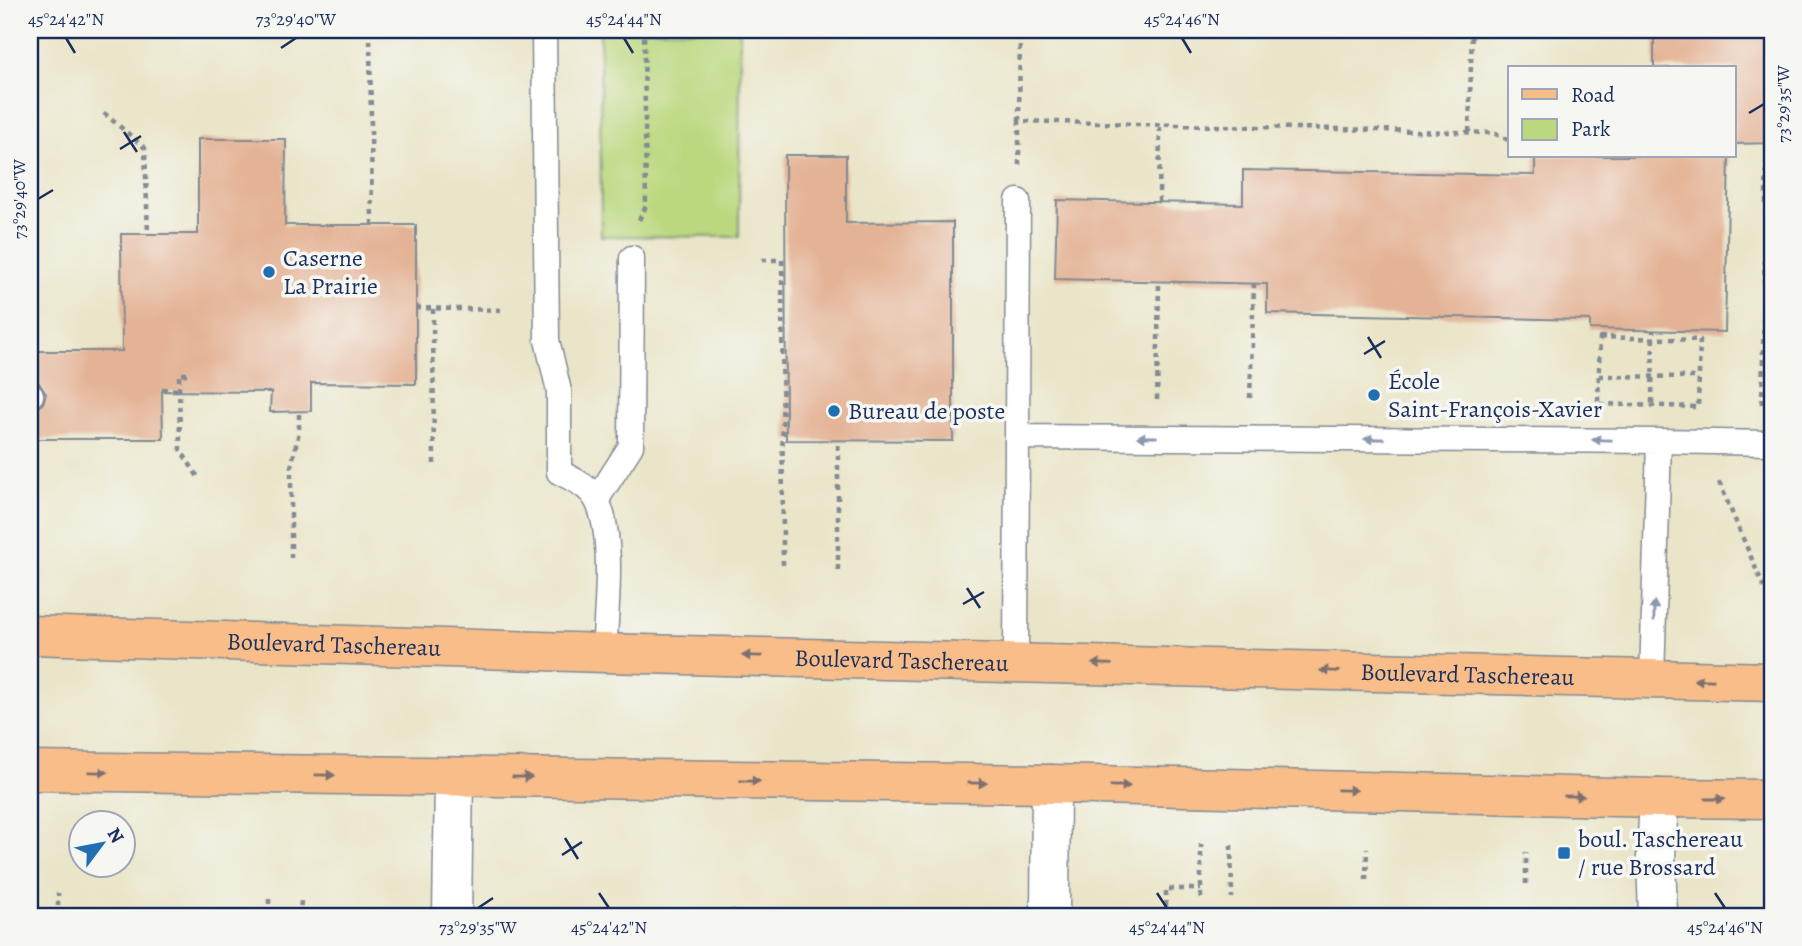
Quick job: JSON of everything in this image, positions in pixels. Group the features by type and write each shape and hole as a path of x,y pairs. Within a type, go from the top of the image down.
{"main road":[{"name":"Boulevard Taschereau","path":"30,635 604,653 1772,682"},
{"path":"30,771 1051,785 1772,799"}],"street":[{"path":"452,916 454,776"},
{"path":"1050,916 1051,785"},
{"path":"1658,916 1656,857 1659,798"}],"lane":[{"path":"544,30 547,340 559,391 559,472 581,483 597,499 603,519 609,565 604,653"},
{"path":"1016,662 1018,201"},
{"path":"597,499 631,446 632,258"},
{"path":"1017,437 1767,443"},
{"path":"1653,679 1659,441"}],"path":[{"path":"370,30 373,225"},
{"path":"637,227 646,206 644,30"},
{"path":"1018,201 1020,30"},
{"path":"1469,132 1472,30"},
{"path":"104,113 145,148 148,234"},
{"path":"1020,121 1494,133 1508,141"},
{"path":"1159,202 1160,126"},
{"path":"1767,443 1768,147"},
{"path":"762,260 782,260 783,570"},
{"path":"1156,408 1159,281"},
{"path":"1250,408 1254,284"},
{"path":"416,308 547,310"},
{"path":"433,309 434,469"},
{"path":"1652,406 1653,331"},
{"path":"1600,337 1700,340 1698,407 1598,404 1599,376 1600,337"},
{"path":"187,374 179,374 180,449 198,477"},
{"path":"1599,376 1699,377"},
{"path":"162,389 179,390"},
{"path":"291,558 291,467 299,432 299,411"},
{"path":"838,440 838,570"},
{"path":"1718,480 1765,590"},
{"path":"1200,898 1201,844"},
{"path":"1231,845 1232,898"},
{"path":"1366,880 1367,848"},
{"path":"1526,884 1527,852"},
{"path":"1166,916 1166,889 1201,889"},
{"path":"58,893 58,916"},
{"path":"269,899 269,916"},
{"path":"300,916 301,900"},
{"path":"581,906 581,916"},
{"path":"733,909 733,916"}],"green space":[{"path":"600,30 740,30 739,237 601,236"}],"building":[{"path":"1654,30 1772,30 1772,143 1736,144 1736,66 1654,66"},
{"name":"Caserne La Prairie","path":"198,139 286,139 285,225 416,225 416,384 311,383 311,411 270,412 271,392 162,391 163,439 31,439 31,410 43,403 46,394 39,383 31,380 31,351 122,351 121,234 198,234"},
{"path":"785,155 846,155 846,223 953,222 953,441 786,440"},
{"path":"1535,158 1729,158 1725,332 1590,329 1590,320 1267,313 1267,284 1055,279 1057,200 1243,204 1243,170 1535,175"}],"place":[{"name":"Caserne La Prairie","path":"269,272"},
{"name":"École Saint-François-Xavier","path":"1374,395"},
{"name":"Bureau de poste","path":"834,411"},
{"name":"boul. Taschereau / rue Brossard","path":"1564,853"}]}
